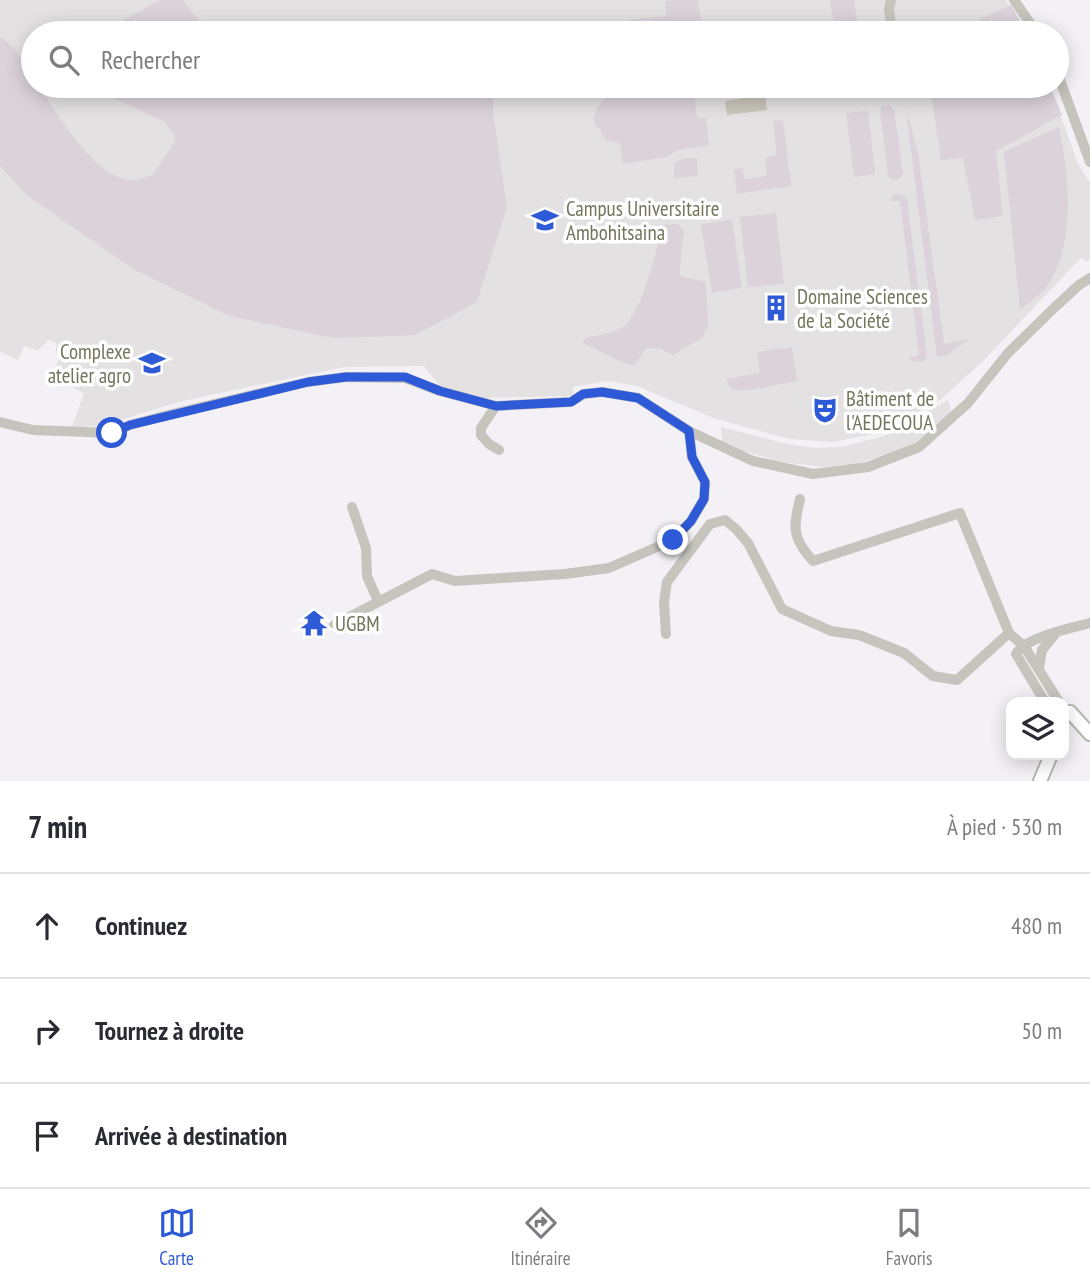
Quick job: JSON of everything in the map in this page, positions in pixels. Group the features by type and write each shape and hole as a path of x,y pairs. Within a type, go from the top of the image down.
{"main road":[{"path":"1069,712 1076,716 1090,734"},
{"path":"1040,781 1050,760"}],"street":[{"path":"891,0 891,21"},
{"path":"1014,0 1029,21"},
{"path":"1067,98 1090,162"},
{"path":"0,422 33,430 112,433 151,420 308,382 346,377 405,377 440,391 496,406 571,402 583,394 602,392 638,398 689,431 753,461 813,474 867,467 919,447 968,403 1008,353 1079,285 1090,278"},
{"path":"496,406 481,428 481,435 499,450"},
{"path":"334,625 432,573 455,581 565,574 609,568 673,540 691,521 704,499 705,482 692,457 689,431"},
{"path":"800,499 794,527 799,546 813,561 960,513 1009,633 1024,646 1055,697"},
{"path":"352,507 366,548 367,576 377,601"},
{"path":"666,634 664,602 667,582 710,524 725,520 748,543 782,609 831,631 859,635 904,653 933,677 957,680 1009,633"},
{"path":"1042,697 1016,654 1019,649 1057,632 1090,623"},
{"path":"1040,672 1040,655 1046,643 1057,632"}],"shaded area":[{"name":"Campus Universitaire Ambohitsaina","path":"0,0 1006,0 1019,21 21,21 21,98 1054,98 1078,164 1090,183 1090,259 1086,261 1081,258 981,363 940,400 882,432 833,442 789,439 713,418 637,386 608,381 573,387 573,396 485,398 440,386 424,366 344,367 178,402 102,426 72,427 84,393 51,377 61,355 55,352 57,344 48,340 38,351 24,346 18,360 0,352"},
{"path":"160,0 183,0 199,21 122,21"},
{"path":"698,0 701,21 627,21 666,16 665,1"},
{"path":"830,0 854,0 857,21 833,21"},
{"path":"1011,5 1020,21 976,21"},
{"path":"0,37 21,58 21,98 47,98 91,157 118,177 132,180 153,175 176,139 165,122 114,98 493,98 507,207 477,302 415,335 333,338 230,316 135,270 28,196 0,166"},
{"path":"607,98 694,98 697,118 706,118 709,145 678,150 666,157 623,164 620,143 606,141 600,129 595,126 595,113"},
{"path":"765,98 767,110 727,115 725,101"},
{"path":"932,98 1055,98 1062,115 996,151 1003,216 975,220 963,158 941,160"},
{"path":"890,105 894,110 903,174 899,179 893,180 888,176 880,110 883,106"},
{"path":"906,110 918,152 944,344 969,339 947,355 937,357"},
{"path":"868,111 875,174 854,177 846,113"},
{"path":"783,120 791,186 737,194 734,170 742,168 745,179 767,176 767,157 777,156 773,121"},
{"path":"1059,127 1068,205 1064,245 1059,264 1048,284 1020,310 1004,152"},
{"path":"684,158 697,158 698,176 674,178 674,163"},
{"path":"901,194 907,199 927,356 924,361 913,362 909,357 919,355 900,201 890,201 893,195"},
{"path":"776,213 784,284 748,287 740,217"},
{"path":"732,220 742,288 712,293 701,224"},
{"path":"678,224 684,231 679,276 706,282 708,324 703,337 673,355 661,349 646,348 633,365 582,343 586,338 618,330 630,320 642,296 663,225"},
{"path":"792,347 797,381 744,390 730,387 726,379 760,373 757,352"},
{"path":"948,400 952,414 929,430 929,434 889,455 858,463 824,467 781,462 722,441 721,427 787,444 816,448 841,447 884,436"}],"place":[{"name":"Campus Universitaire Ambohitsaina","path":"545,220"},
{"name":"Domaine Sciences de la Société","path":"776,308"},
{"name":"Complexe atelier agro","path":"152,363"},
{"name":"Bâtiment de l'AEDECOUA","path":"825,410"},
{"name":"UGBM","path":"314,623"}],"route":[{"path":"112,433 130,425 172,414 308,382 346,377 405,377 440,391 496,406 571,402 583,394 602,392 638,398 689,431 692,457 705,482 704,499 691,521 673,540"}]}
